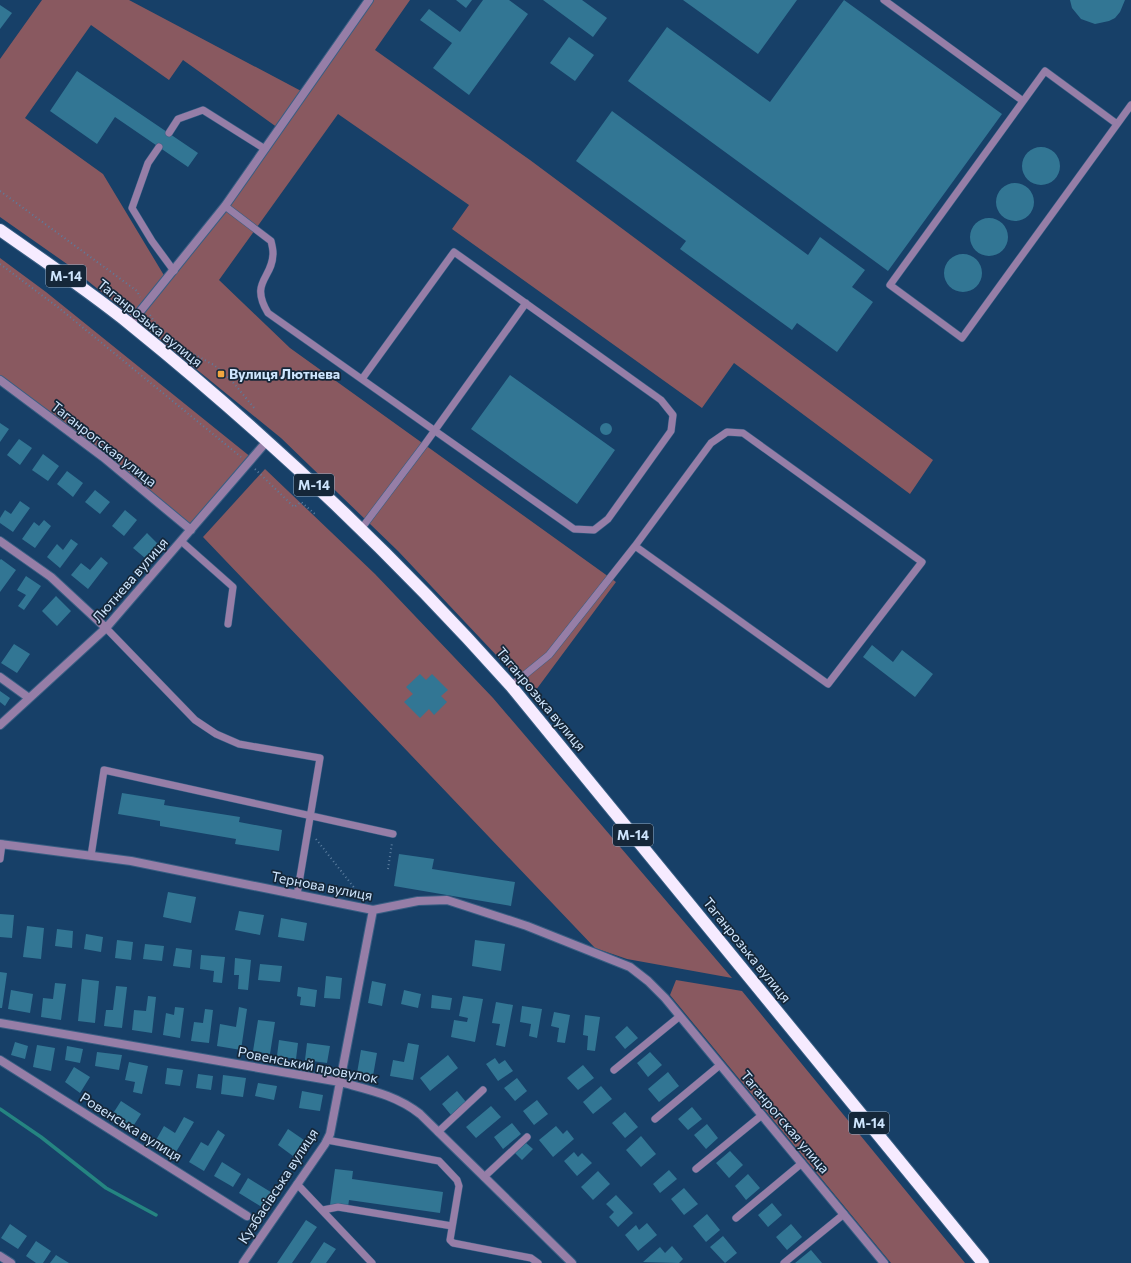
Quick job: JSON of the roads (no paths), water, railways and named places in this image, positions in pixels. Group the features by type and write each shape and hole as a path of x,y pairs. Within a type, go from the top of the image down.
{"highway":[{"name":"Таганрозька вулиця","path":"0,230 130,324 210,390 267,440 361,529 443,610 512,686 983,1263"}],"street":[{"path":"130,324 174,272 225,206 369,0"},
{"name":"Таганрогская улица","path":"0,380 103,457 191,530"},
{"name":"Лютнева вулиця","path":"0,725 106,628 267,440"},
{"path":"0,541 51,577 106,628"},
{"path":"0,677 29,698"},
{"name":"Тернова вулиця","path":"1,844 131,862 373,910 418,901 446,900 481,910 574,944 630,967 648,981 665,998"},
{"name":"Кузбасівська вулиця","path":"243,1263 327,1140 340,1082 373,910"},
{"name":"Таганрогская улица","path":"665,998 883,1263"},
{"name":"Ровенський провулок","path":"0,1023 340,1082 397,1099 420,1114 572,1263"},
{"name":"Ровенська вулиця","path":"0,1060 248,1216"},
{"path":"0,1256 11,1263"}],"lane":[{"path":"884,0 1023,102"},
{"path":"1117,124 1045,71 890,285 962,338 1131,106"},
{"path":"169,133 178,119 203,110 265,149"},
{"path":"159,148 148,163 132,208 152,241 174,272"},
{"path":"225,206 271,241 274,254 262,284 261,295 261,301 268,313 574,529 594,530 608,519 671,431 673,415 661,400 454,252 362,379"},
{"path":"361,529 435,430 526,303"},
{"path":"512,686 549,655 635,546 711,443 727,432 743,433 922,562 828,684 635,546"},
{"path":"181,541 233,588 228,624"},
{"path":"106,628 195,720 216,734 239,744 320,758 297,895"},
{"path":"91,856 104,770 393,834"},
{"path":"0,859 1,844"},
{"path":"614,1070 680,1016"},
{"path":"655,1119 720,1065"},
{"path":"438,1132 483,1090"},
{"path":"696,1169 762,1115"},
{"path":"484,1177 527,1137"},
{"path":"327,1140 439,1161 457,1180 459,1186 450,1237 453,1243 531,1258 538,1263"},
{"path":"736,1218 802,1163"},
{"path":"298,1184 372,1263"},
{"path":"323,1210 338,1206 452,1226"},
{"path":"784,1263 844,1214"}],"waterway":[{"path":"0,1109 41,1137 106,1188 156,1215"}],"place":[{"name":"Вулиця Лютнева","path":"221,374"}]}
